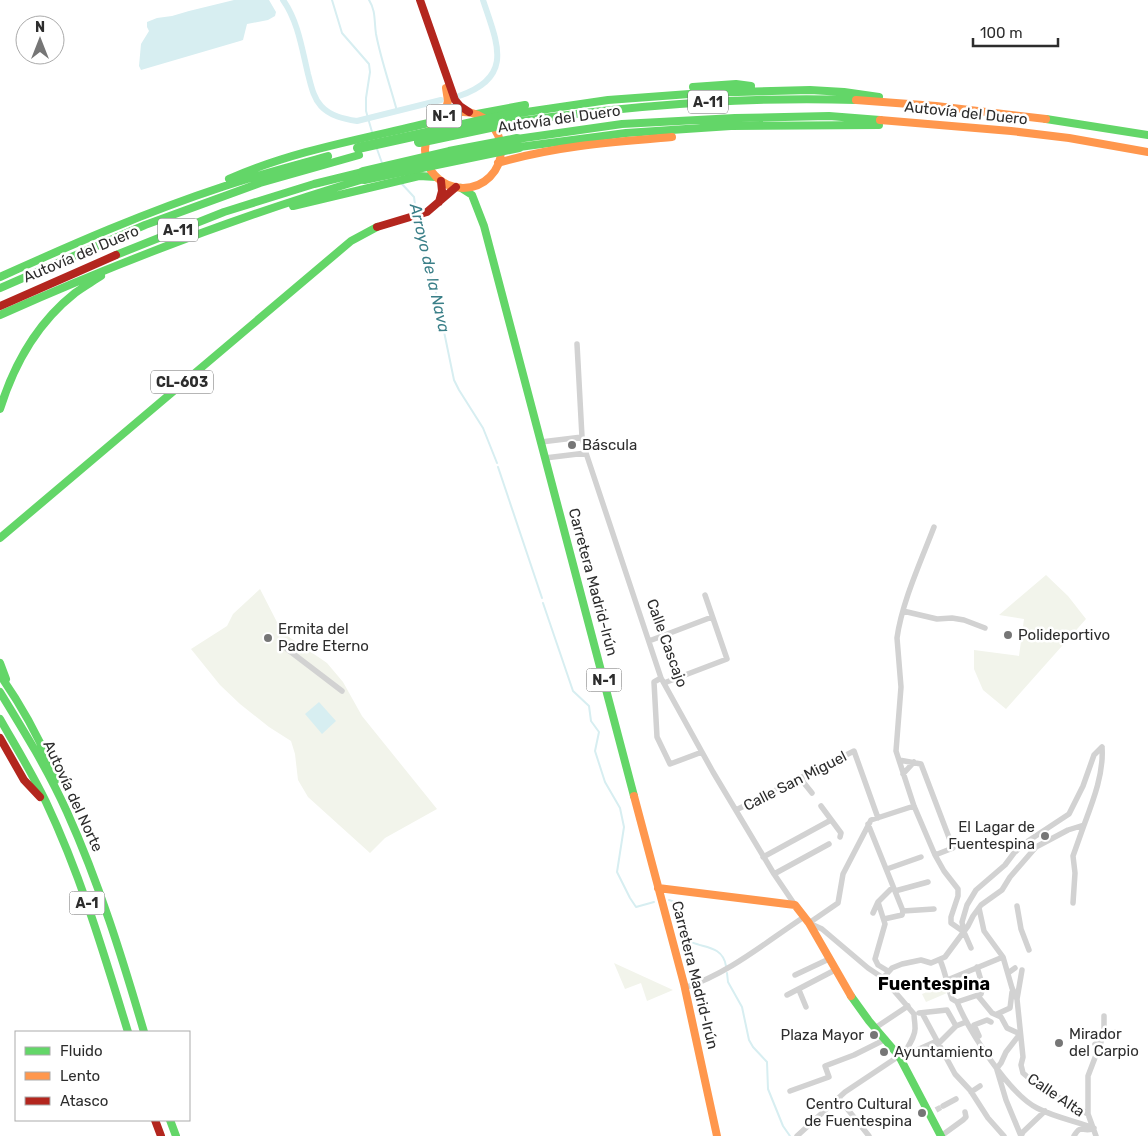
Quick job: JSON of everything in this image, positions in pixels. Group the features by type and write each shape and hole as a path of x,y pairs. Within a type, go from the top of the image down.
{"main road":[{"name":"N-1","path":"420,0 455,100 460,106 487,120 497,135 501,152 498,163"},
{"name":"N-1","path":"440,60 448,101 440,119 429,131 425,143 425,155 429,167 438,179 458,187"},
{"path":"473,113 650,89 736,84 772,90"},
{"path":"514,118 590,102 654,95 772,90 856,92 908,103"},
{"name":"Autovía del Duero","path":"0,288 145,225 360,147 514,118 640,106 734,101 828,100 944,106 1034,116 1148,135"},
{"name":"N-1","path":"440,119 460,111 473,113"},
{"name":"Autovía del Duero","path":"0,306 111,257 224,212 314,184 363,176 430,156 518,143 622,124 735,118 829,116 961,126 1069,138 1148,152"},
{"path":"0,277 138,218 206,193 254,177 360,147 390,132 440,119"},
{"path":"518,143 742,126 858,126 905,122"},
{"path":"458,187 472,187 481,183 494,171 498,163 525,155 565,148 708,134 742,126"},
{"path":"0,315 206,229 363,176"},
{"path":"206,229 265,212 420,176 438,179 442,191 439,203"},
{"name":"Carretera Madrid-Irún","path":"480,212 479,193 481,183"},
{"name":"Carretera Madrid-Irún","path":"458,187 472,195 480,212 684,988 717,1136"},
{"name":"CL-603","path":"0,538 334,253 368,231 427,212 458,187"},
{"path":"0,409 5,391 24,351 47,319 75,293 140,255"},
{"path":"0,269 32,262"},
{"path":"0,663 5,691"},
{"path":"0,675 5,691"},
{"name":"Autovía del Norte","path":"5,691 35,731 48,758 108,915 144,1031"},
{"name":"Autovía del Norte","path":"0,719 31,771 59,831 83,890 128,1031"},
{"path":"0,738 24,780 46,803"},
{"path":"658,888 795,905"},
{"name":"Calle Cascajo","path":"795,905 872,1025"},
{"path":"872,1025 902,1054 933,1112 941,1136"},
{"path":"155,1121 161,1136"},
{"path":"170,1121 176,1136"}],"street":[{"name":"Calle Cascajo","path":"577,344 582,437 663,680 763,857 795,905"},
{"path":"541,442 582,437"},
{"path":"545,458 586,452"},
{"path":"934,527 903,611 897,638 901,687 896,744 898,760 934,855 958,889 951,923 964,932"},
{"path":"702,752 670,764 657,737 654,682 727,659 705,595"},
{"path":"903,611 937,619 952,618 964,620 985,628"},
{"path":"649,640 712,617"},
{"path":"286,649 342,691"},
{"path":"972,948 964,932 962,922 967,905 976,890 1025,843 1069,814 1083,786 1094,755 1102,747 1103,758 1093,801 1074,856 1073,903"},
{"name":"Calle San Miguel","path":"736,810 854,751 878,818"},
{"path":"898,760 921,764 953,848 934,855"},
{"path":"903,774 914,762"},
{"path":"800,778 812,793"},
{"path":"821,806 841,833 840,837"},
{"path":"684,988 700,983 724,970 806,920 838,903 843,874 868,824 872,820 914,806"},
{"path":"763,857 831,820"},
{"path":"868,824 903,911"},
{"path":"883,978 888,971 902,964 918,960 931,963 940,960 952,950 979,908 1002,890 1036,847 1068,830 1084,825"},
{"path":"774,874 829,844"},
{"path":"886,869 921,857"},
{"path":"873,912 878,902 894,889 928,882"},
{"path":"878,902 885,924 874,959 878,965 888,971"},
{"path":"1017,906 1021,929 1029,950"},
{"name":"Calle Alta","path":"979,908 984,931 1002,957 1017,998 1023,1057 1021,1069 1023,1073 1038,1086 1088,1114 1096,1136"},
{"path":"884,919 902,914 903,911 934,909"},
{"path":"806,920 822,930 883,978 914,1014 913,1022 915,1028 911,1042 902,1054"},
{"path":"945,981 1002,957"},
{"path":"795,975 829,959"},
{"path":"940,960 946,974 945,981 952,999 957,1002 966,1022 1016,1093 1035,1107 1094,1128"},
{"path":"957,1002 981,994 983,987 977,967"},
{"path":"1008,972 1015,968"},
{"path":"787,995 835,970"},
{"path":"1017,998 1022,970"},
{"path":"997,1014 1010,1008 1012,988"},
{"path":"799,990 806,1007"},
{"path":"978,996 992,1013 997,1014 1007,1028 1020,1034 1003,1056 1002,1063 997,1068"},
{"path":"872,1025 908,1006"},
{"path":"914,1014 946,1010 956,1026"},
{"path":"1005,1010 1005,1025"},
{"path":"922,1013 955,1074 1004,1136"},
{"path":"1088,1114 1088,1076 1100,1041 1104,1016"},
{"path":"979,1040 980,1035 974,1025 987,1020 991,1022"},
{"path":"797,1136 845,1092 902,1054 938,1042 956,1026 966,1022"},
{"path":"1100,1041 1115,1032"},
{"path":"790,1091 829,1077 825,1066 886,1039"},
{"path":"997,1068 1006,1100 1021,1136"},
{"path":"971,1092 980,1086"},
{"path":"943,1106 956,1099"},
{"path":"841,1101 866,1135"},
{"path":"1021,1136 1045,1111"},
{"path":"941,1136 964,1120 966,1117 965,1112"},
{"path":"1074,1136 1081,1128 1090,1130 1094,1128"}],"shaded area":[{"path":"1046,575 1068,596 1086,619 1006,709 983,690 974,669 974,650 1019,656 1024,619 999,615"},
{"path":"260,589 279,626 289,637 327,663 343,682 362,716 437,809 385,838 370,853 308,797 298,780 295,754 291,741 269,727 240,704 220,685 191,649 227,626 233,614"},
{"path":"614,963 673,990 647,1001 641,983 625,989"},
{"path":"944,985 947,993 926,1002 922,994"}],"water":[{"path":"234,0 269,0 276,12 275,16 268,20 247,24 243,40 141,70 139,66 141,44 149,31 147,22"},
{"path":"319,702 336,721 322,734 305,714"}],"waterway":[{"path":"283,0 296,26 314,95 321,106 333,115 357,121 441,100"},
{"name":"Arroyo de la Nava","path":"332,0 342,33 369,64 370,72 366,111 372,132"},
{"path":"369,0 374,12 380,53 397,111"},
{"path":"459,96 477,88 488,79 495,69 497,57 496,44 483,0"},
{"name":"Arroyo de la Nava","path":"377,149 382,163"},
{"name":"Arroyo de la Nava","path":"402,184 414,197 416,212"},
{"name":"Arroyo de la Nava","path":"417,219 421,245 435,288 454,380 483,428 497,463"},
{"name":"Arroyo de la Nava","path":"498,467 542,598"},
{"name":"Arroyo de la Nava","path":"543,603 573,691 589,706 591,721 599,732 595,751 605,782 620,808 624,827 617,872 636,907 654,902"},
{"name":"Arroyo de la Nava","path":"669,900 678,906 686,937 695,944 714,949 723,958 726,966"},
{"name":"Arroyo de la Nava","path":"727,973 728,982 742,1007 749,1040 767,1062 768,1089 783,1126 790,1136"}],"tunnel":[{"path":"936,1110 943,1106"}],"traffic: fast":[{"path":"693,87 736,84 751,86"},
{"path":"513,114 608,100 703,93 810,90 879,97"},
{"path":"514,122 599,111 727,101 856,100"},
{"path":"477,114 525,105"},
{"path":"358,148 513,114"},
{"path":"517,139 622,124 735,118 829,116 880,120"},
{"path":"1046,119 1148,135"},
{"path":"229,179 305,152 437,121"},
{"path":"419,142 514,122"},
{"path":"519,147 626,133 731,126 879,125"},
{"path":"363,172 449,152 517,139"},
{"path":"364,179 519,147"},
{"path":"0,288 145,225 260,183 359,155"},
{"path":"0,277 166,207 235,183 328,156"},
{"path":"116,255 224,212 314,184 363,172"},
{"path":"293,206 419,176 436,177"},
{"path":"0,315 135,258 225,224 364,179"},
{"path":"461,188 472,195 484,226 634,796"},
{"path":"0,538 351,241 377,227"},
{"path":"0,409 12,376 28,345 38,331 61,305 101,276"},
{"path":"0,663 6,679"},
{"path":"0,675 45,752 56,780"},
{"path":"0,692 44,766 79,839 109,921 144,1031"},
{"path":"0,719 41,791 59,830 91,916 128,1031"},
{"path":"851,996 869,1021 899,1056 941,1136"},
{"path":"170,1121 176,1136"}],"traffic: slow":[{"path":"444,116 448,101 446,88"},
{"path":"856,100 936,106 1046,119"},
{"path":"463,112 478,115 490,123 498,135 501,150 498,165 490,177 478,185 463,188 448,185 436,177 428,165 425,150 428,135 436,123 448,115 463,112"},
{"path":"880,120 1011,131 1069,138 1148,152"},
{"path":"498,163 541,152 606,143 672,137"},
{"path":"634,796 684,984 717,1136"},
{"path":"658,888 795,905 809,923 851,996"}],"traffic: jam":[{"path":"420,0 455,100 469,112"},
{"path":"439,202 442,191 441,181"},
{"path":"377,227 427,212 456,187"},
{"path":"0,306 116,255"},
{"path":"0,738 24,780 40,797"},
{"path":"155,1121 161,1136"}],"place":[{"name":"Báscula","path":"572,445"},
{"name":"Polideportivo","path":"1008,635"},
{"name":"Ermita del Padre Eterno","path":"268,638"},
{"name":"El Lagar de Fuentespina","path":"1045,836"},
{"name":"Plaza Mayor","path":"874,1035"},
{"name":"Mirador del Carpio","path":"1059,1043"},
{"name":"Ayuntamiento","path":"884,1052"},
{"name":"Centro Cultural de Fuentespina","path":"922,1113"}],"district":[{"name":"Fuentespina","path":"934,984"}]}
